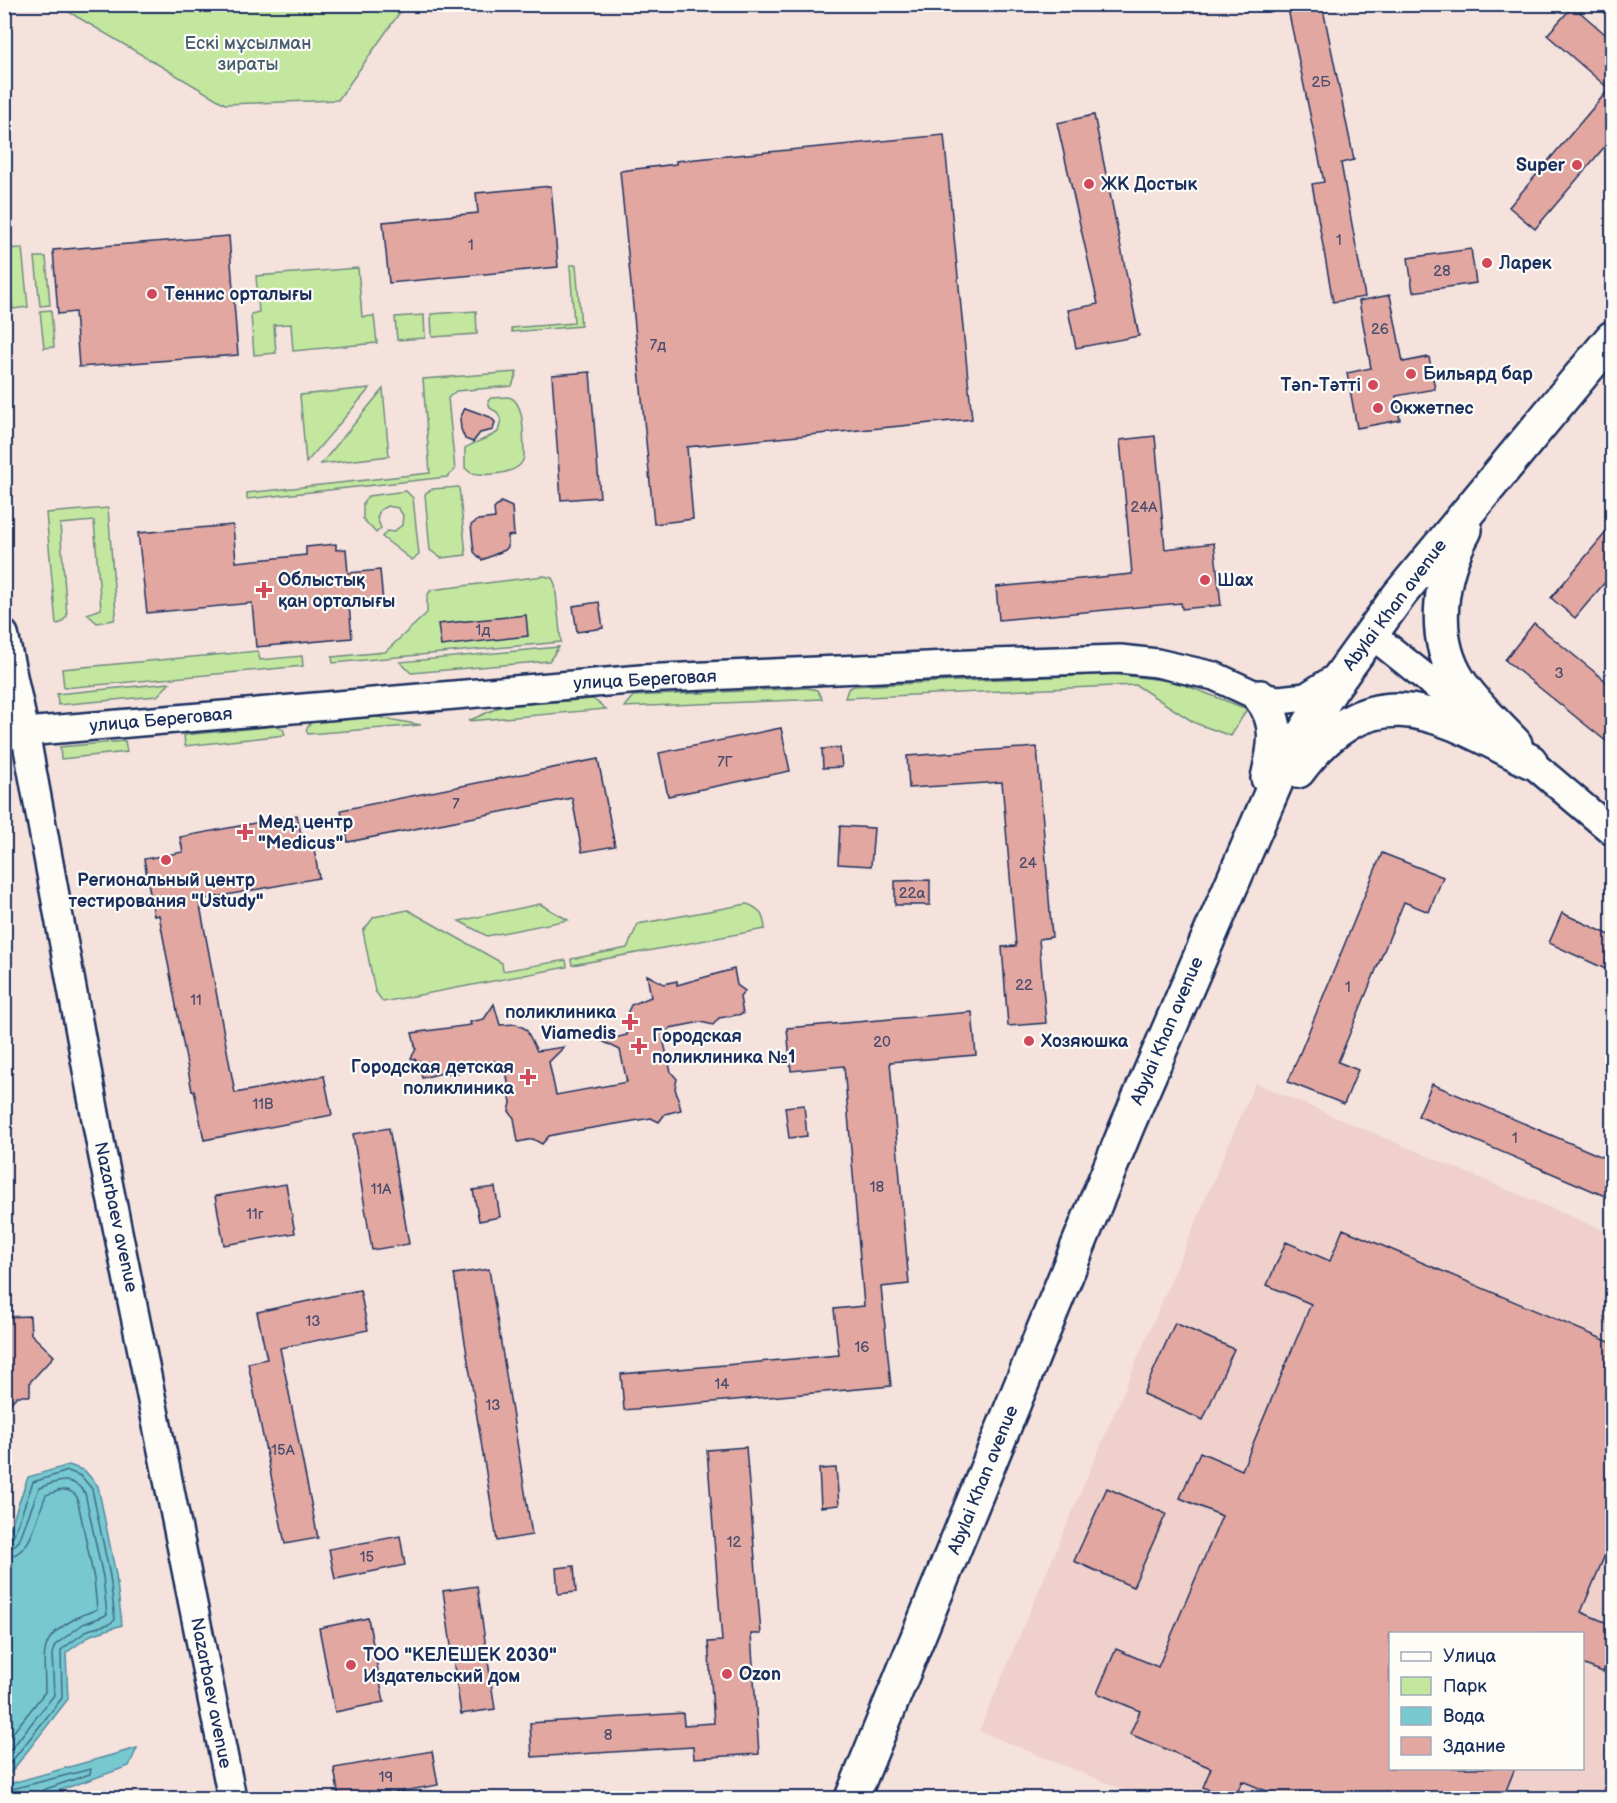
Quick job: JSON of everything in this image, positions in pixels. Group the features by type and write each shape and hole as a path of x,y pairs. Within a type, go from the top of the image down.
{"highway":[{"name":"Abylai Khan avenue","path":"852,1798 1128,1124 1282,768 1344,671 1383,644 1400,594 1612,338"},
{"path":"1492,482 1462,536 1452,561 1443,596 1441,632 1458,679 1530,760"},
{"path":"1255,829 1267,783 1275,737 1273,716 1260,697"},
{"path":"1255,829 1324,739 1354,720 1376,713 1409,709 1436,715 1530,760"}],"street":[{"name":"Nazarbaev avenue","path":"4,634 15,734 100,1141 232,1798"},
{"path":"1383,644 1530,760 1612,831"},
{"name":"улица Береговая","path":"15,734 640,679 1120,659 1156,663 1214,676 1260,697 1293,700 1318,691 1344,671"}],"shaded area":[{"path":"1255,1083 1612,1234 1612,1798 1144,1798 979,1731"}],"green space":[{"name":"Ескі мұсылман зираты","path":"57,5 405,5 338,100 225,104"},
{"path":"22,248 28,307 13,309 5,249"},
{"path":"35,257 46,257 50,305 40,306"},
{"path":"570,265 576,265 581,326 512,332 511,328 574,323"},
{"path":"358,268 362,317 374,316 377,343 293,351 291,324 274,325 276,353 254,355 251,314 259,312 256,276"},
{"path":"51,310 54,347 44,348 40,311"},
{"path":"476,311 477,334 432,337 431,314"},
{"path":"424,315 425,338 397,340 395,317"},
{"path":"517,372 512,386 456,391 448,398 455,470 447,477 247,499 247,493 430,473 423,379"},
{"path":"370,388 306,463 300,395"},
{"path":"383,389 389,456 321,464"},
{"path":"508,397 514,400 521,413 524,456 522,462 511,471 503,473 471,473 465,468 465,448 498,432 501,420 497,412 490,408 488,401 491,398"},
{"path":"459,487 466,555 441,558 430,550 425,494 432,489"},
{"path":"406,491 413,498 419,555 412,560 382,537 387,531 393,532 402,525 403,515 398,508 387,506 380,510 377,518 381,528 376,533 363,519 363,503 368,496"},
{"path":"108,508 116,613 114,620 97,623 87,614 101,609 94,521 60,524 67,616 61,623 56,624 46,513"},
{"path":"544,576 552,578 555,584 561,642 333,663 332,657 385,652 427,613 427,596 431,590"},
{"path":"559,647 549,661 411,673 400,662"},
{"path":"258,651 260,660 302,656 303,666 64,688 62,669"},
{"path":"1114,674 1177,682 1247,709 1231,736 1195,723 1136,685 845,698 848,689 854,686"},
{"path":"170,683 157,696 58,705 57,694"},
{"path":"808,688 817,690 822,699 624,707 633,696"},
{"path":"593,699 606,709 468,721 502,706"},
{"path":"377,717 421,725 308,734 306,730 311,722"},
{"path":"277,726 283,729 285,735 185,746 184,735"},
{"path":"125,741 127,752 61,759 60,747"},
{"path":"540,904 568,920 487,936 459,921"},
{"path":"747,904 760,913 765,929 572,965 571,959 627,948 638,924"},
{"path":"408,910 502,963 503,971 566,960 567,967 383,1002 375,991 363,931 374,917"}],"water":[{"path":"69,1465 85,1471 98,1486 116,1575 122,1625 91,1635 66,1653 68,1699 5,1780 5,1542 28,1477"},
{"path":"137,1748 129,1766 38,1798 5,1798 5,1785"}],"building":[{"path":"1287,4 1322,4 1354,160 1341,163 1365,297 1333,302 1312,184 1324,182"},
{"path":"1573,6 1612,40 1612,138 1535,229 1509,207 1609,89 1547,35"},
{"path":"1094,115 1139,336 1076,348 1068,310 1098,304 1057,123"},
{"path":"944,135 972,419 687,447 693,519 654,524 620,171 676,164 676,161"},
{"path":"551,186 558,267 389,283 383,222 478,213 476,193"},
{"path":"229,236 238,355 79,367 75,312 58,314 53,250"},
{"path":"1471,249 1476,283 1413,292 1408,258"},
{"path":"1390,295 1403,362 1429,357 1435,389 1396,396 1400,420 1357,428 1347,373 1371,368 1359,301"},
{"path":"590,372 600,497 561,500 552,375"},
{"path":"465,408 490,417 495,422 493,430 480,433 473,442 465,439 460,419"},
{"path":"1155,436 1165,549 1214,543 1221,605 1182,609 1181,603 999,620 996,587 1132,574 1120,440"},
{"path":"501,502 512,507 514,535 508,536 508,547 505,550 482,560 474,552 471,525 478,520 495,518 494,509"},
{"name":"Облыстық қан орталығы","path":"233,525 236,562 306,555 306,547 336,544 336,550 346,549 348,573 380,570 383,602 349,605 352,638 256,647 252,603 147,613 138,533"},
{"path":"1612,525 1612,574 1575,618 1551,598"},
{"path":"599,602 603,628 577,632 573,606"},
{"path":"526,615 528,636 441,646 438,624"},
{"path":"1534,623 1612,686 1612,746 1505,660"},
{"path":"781,728 790,771 668,796 659,753"},
{"path":"1037,747 1052,937 1039,939 1046,1023 1008,1026 1002,947 1016,946 1002,782 909,788 907,756"},
{"path":"840,748 842,767 823,768 822,749"},
{"path":"598,759 615,846 582,852 572,798 348,842 341,810"},
{"path":"297,815 303,844 313,843 319,878 199,900 235,1093 324,1076 332,1115 204,1140 194,1090 192,1091 159,915 154,916 144,859 183,852 180,837"},
{"path":"840,826 874,828 871,866 838,864"},
{"path":"1382,853 1443,877 1429,912 1404,902 1338,1062 1358,1070 1344,1104 1288,1082"},
{"path":"930,880 930,905 895,905 895,881"},
{"path":"1562,913 1612,936 1612,972 1549,943"},
{"path":"734,969 737,985 745,991 740,997 743,1014 719,1018 713,1025 701,1022 670,1028 663,1039 671,1072 677,1079 675,1088 681,1110 665,1114 659,1122 651,1118 563,1133 549,1136 542,1144 533,1139 518,1142 514,1118 509,1111 511,1103 506,1069 495,1061 465,1068 454,1076 446,1072 422,1078 419,1061 411,1058 416,1049 412,1033 471,1025 470,1022 484,1019 494,1004 500,1025 516,1024 526,1029 537,1051 564,1047 549,1062 556,1095 627,1082 620,1050 602,1041 627,1035 626,1016 631,1005 651,997 647,975 664,984 677,981 677,985"},
{"path":"972,1012 976,1055 890,1062 909,1284 881,1287 891,1386 624,1410 621,1374 839,1355 834,1309 864,1306 844,1066 791,1071 787,1028"},
{"path":"1432,1084 1612,1161 1612,1199 1418,1116"},
{"path":"804,1105 807,1136 789,1138 785,1107"},
{"path":"389,1128 409,1244 372,1250 353,1134"},
{"path":"286,1184 295,1233 224,1245 215,1196"},
{"path":"495,1187 500,1217 479,1221 473,1190"},
{"path":"1343,1229 1612,1343 1612,1538 1581,1612 1612,1625 1612,1650 1603,1672 1584,1665 1584,1632 1389,1632 1389,1770 1514,1770 1503,1798 1284,1798 1242,1781 1235,1798 1230,1798 1203,1787 1211,1768 1130,1734 1140,1711 1097,1693 1116,1649 1158,1667 1222,1516 1180,1498 1200,1452 1242,1470 1311,1304 1267,1285 1286,1242 1330,1261"},
{"path":"489,1269 532,1535 497,1541 454,1274"},
{"path":"360,1290 368,1330 280,1348 318,1538 285,1544 248,1363 267,1359 257,1312"},
{"path":"30,1316 31,1334 54,1356 30,1382 30,1396 17,1396 4,1410 4,1317"},
{"path":"1175,1323 1234,1349 1203,1420 1143,1394"},
{"path":"746,1447 761,1634 751,1634 759,1754 694,1758 693,1747 532,1757 530,1723 683,1713 684,1725 714,1723 708,1642 722,1641 707,1450"},
{"path":"836,1468 839,1505 821,1507 819,1469"},
{"path":"1107,1488 1166,1514 1133,1587 1074,1561"},
{"path":"400,1536 405,1565 335,1579 329,1549"},
{"path":"574,1566 576,1592 558,1594 556,1568"},
{"path":"477,1586 495,1709 461,1714 443,1591"},
{"name":"ТОО \"КЕЛЕШЕК 2030\" Издательский дом","path":"368,1618 384,1702 335,1712 319,1628"},
{"path":"432,1751 438,1785 364,1798 339,1798 334,1768"}],"place":[{"name":"Super","path":"1577,165"},
{"name":"ЖК Достык","path":"1089,184"},
{"name":"Ларек","path":"1487,263"},
{"name":"Теннис орталығы","path":"152,294"},
{"name":"Бильярд бар","path":"1411,374"},
{"name":"Тәп-Тәтті","path":"1373,385"},
{"name":"Окжетпес","path":"1378,408"},
{"name":"Шах","path":"1205,580"},
{"name":"Облыстық қан орталығы","path":"264,590"},
{"name":"Мед. центр \"Medicus\"","path":"245,832"},
{"name":"Региональный центр тестирования \"Ustudy\"","path":"166,860"},
{"name":"поликлиника Viamedis","path":"630,1022"},
{"name":"Хозяюшка","path":"1029,1041"},
{"name":"Городская поликлиника №1","path":"639,1046"},
{"name":"Городская детская поликлиника","path":"528,1077"},
{"name":"ТОО \"КЕЛЕШЕК 2030\" Издательский дом","path":"351,1665"},
{"name":"Ozon","path":"727,1674"}]}
